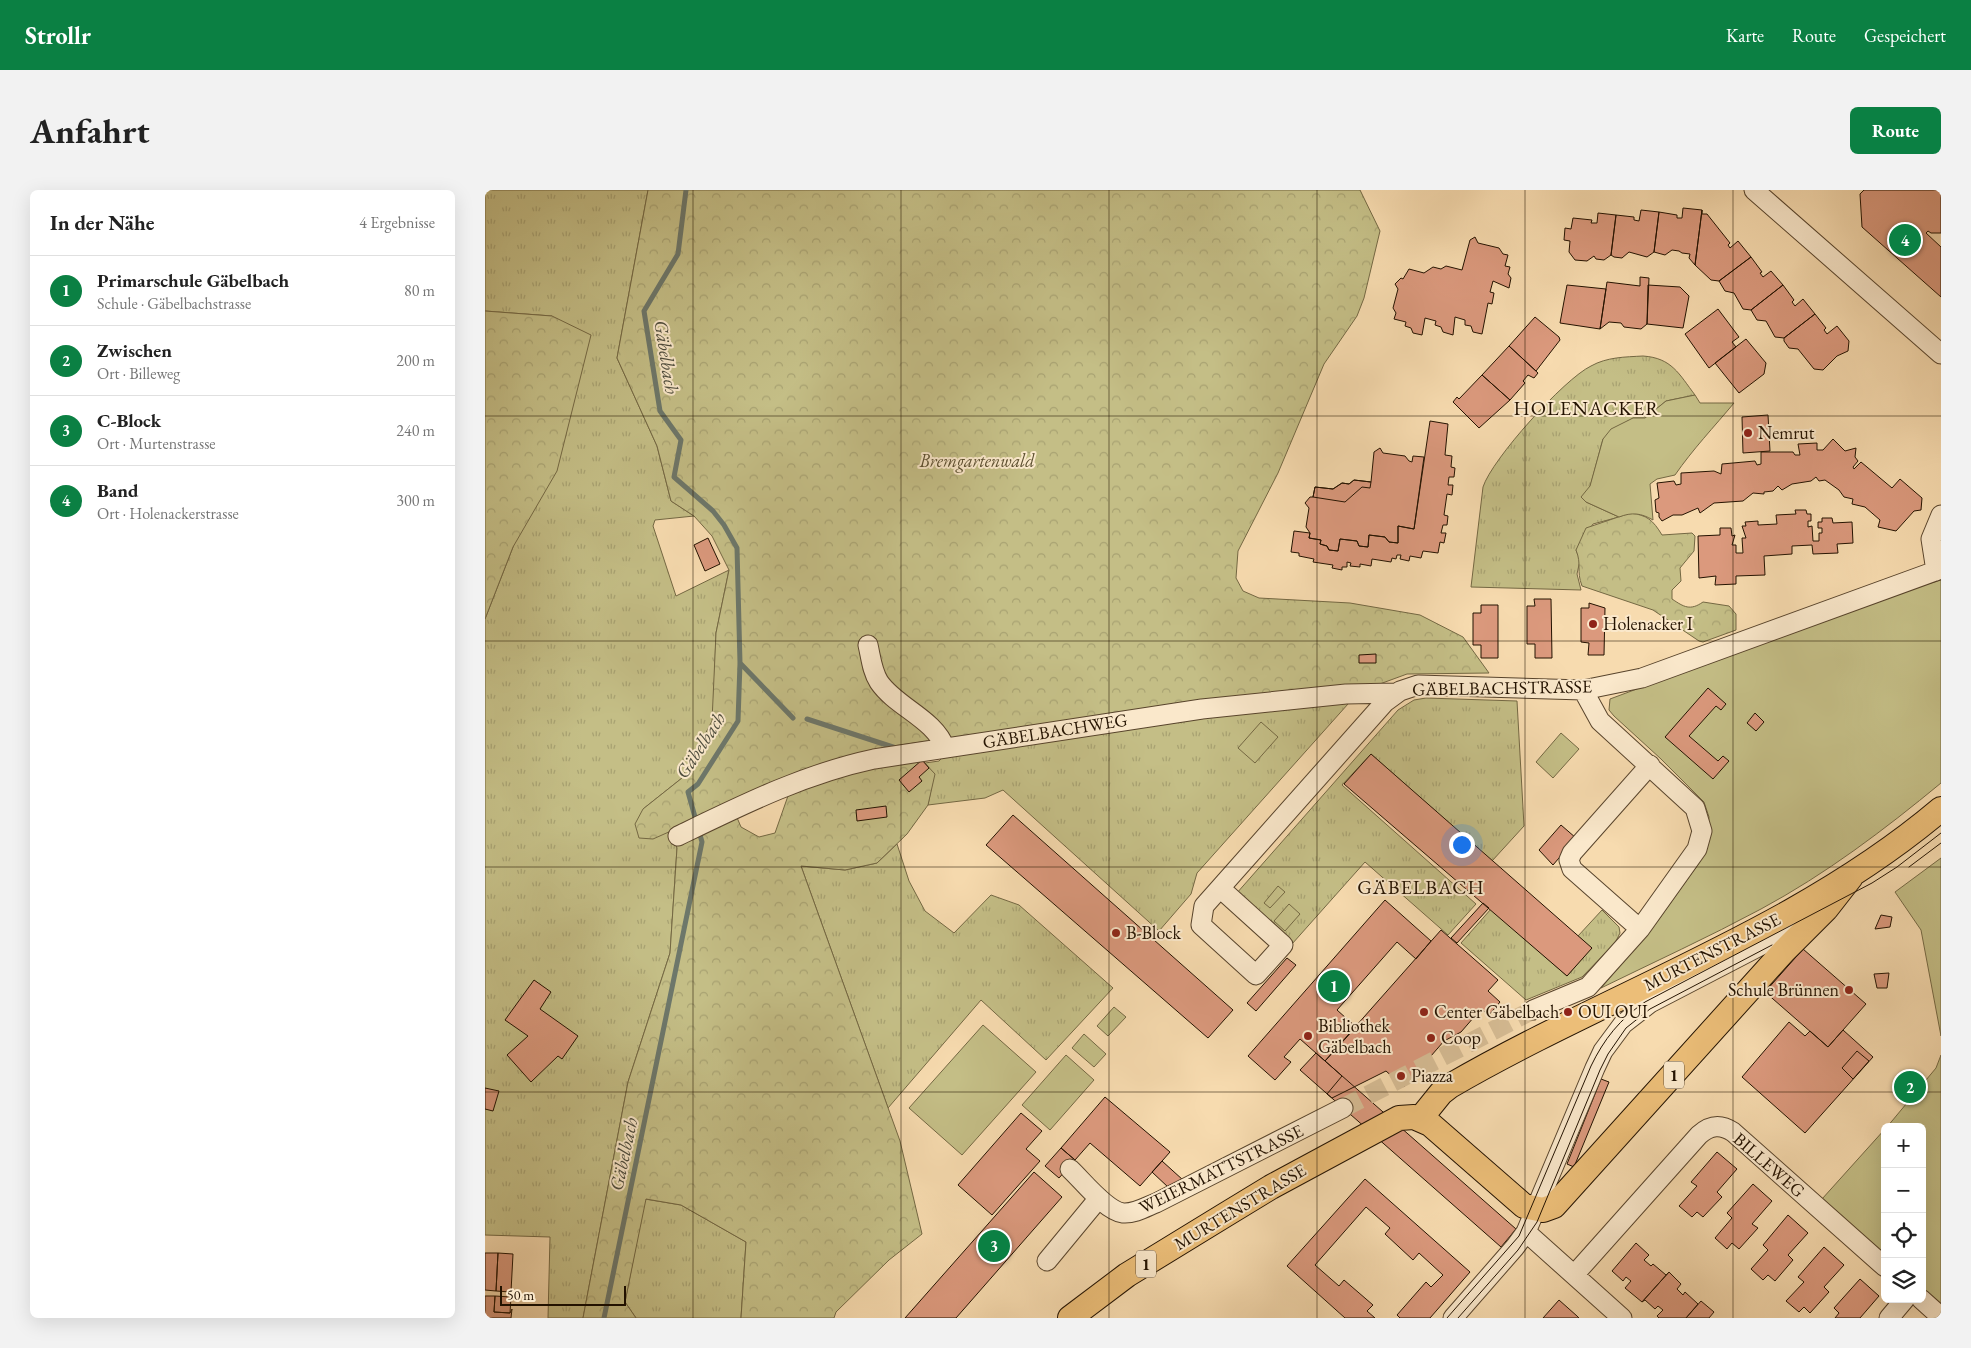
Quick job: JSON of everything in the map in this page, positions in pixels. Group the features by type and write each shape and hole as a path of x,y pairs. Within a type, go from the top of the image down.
{"main road":[{"name":"MURTENSTRASSE","path":"1070,1318 1127,1275 1271,1187 1394,1120 1409,1116 1420,1119 1441,1093 1460,1080 1671,973 1851,877 1883,856 1941,809"},
{"name":"MURTENSTRASSE","path":"1537,1210 1547,1210 1560,1202 1815,918 1826,909 1851,877"},
{"path":"1420,1119 1430,1124 1520,1203 1537,1210"}],"street":[{"path":"1754,190 1941,354"},
{"path":"1939,570 1931,539 1940,524"},
{"name":"GÄBELBACHSTRASSE","path":"1219,888 1283,945 1256,975 1201,925 1204,906 1219,888 1385,702 1396,693 1418,685 1583,690 1642,678 1939,570"},
{"path":"869,645 874,671 879,683 937,734 945,748"},
{"path":"1533,1010 1588,987 1640,929 1693,858 1701,831 1695,808 1600,721 1583,690"},
{"name":"GÄBELBACHWEG","path":"678,836 787,784 840,766 1202,709 1346,694 1396,693"},
{"path":"1640,929 1572,869 1569,860 1572,853 1650,765"},
{"path":"1453,1318 1526,1232 1537,1210 1603,1051 1623,1024 1650,1003 1815,918"},
{"path":"1650,1003 1671,973"},
{"name":"WEIERMATTSTRASSE","path":"1070,1169 1115,1211 1123,1213 1138,1210 1343,1108"},
{"name":"BILLEWEG","path":"1574,1275 1699,1135 1707,1128 1717,1126 1725,1127 1733,1132 1881,1263"},
{"path":"1047,1261 1099,1198"},
{"path":"1526,1232 1622,1318"},
{"path":"1889,1318 1902,1303"},
{"path":"1925,1303 1941,1317"}],"green space":[{"path":"485,190 648,190 617,358 657,446 671,501 694,516 655,520 653,526 676,596 729,570 716,633 713,721 682,778 643,809 671,831 677,848 670,953 628,1082 583,1318 548,1318 550,1237 485,1235 485,619 513,547 552,316 485,311"},
{"name":"Bremgartenwald","path":"648,190 1360,190 1380,231 1364,298 1357,316 1324,364 1278,473 1238,551 1236,578 1243,591 1259,598 1350,603 1420,615 1463,637 1489,673 1407,674 1377,685 1204,702 893,746 830,761 770,783 730,801 741,827 759,837 775,833 789,793 841,775 921,759 935,774 928,805 907,834 877,863 845,870 801,866 900,1141 922,1234 889,1260 836,1312 834,1318 741,1318 746,1242 681,1205 646,1199 625,1302 636,1318 583,1318 628,1082 670,953 677,848 671,831 653,839 639,838 635,824 643,809 682,778 712,721 716,633 729,570 712,536 694,516 671,501 657,446 617,358"},
{"path":"485,311 552,316 591,335 557,471 513,547 485,619"},
{"path":"1643,356 1661,360 1674,368 1695,395 1666,401 1645,418 1633,418 1603,439 1586,502 1619,517 1593,524 1576,550 1580,560 1577,574 1581,590 1471,587 1483,487 1500,458 1530,421 1564,386 1579,374 1603,361"},
{"path":"1695,395 1700,403 1734,403 1696,447 1675,475 1657,479 1650,484 1653,520 1636,514 1619,517 1586,502 1581,497 1590,486 1603,439 1611,429 1633,418 1645,418 1666,401"},
{"path":"1630,513 1649,519 1662,535 1692,533 1695,536 1694,551 1680,568 1681,581 1672,590 1672,599 1687,607 1703,602 1729,606 1736,614 1736,630 1703,642 1699,641 1653,610 1582,586 1576,550 1586,528"},
{"path":"1941,580 1941,783 1898,818 1809,881 1722,930 1601,988 1654,926 1699,863 1707,845 1709,817 1704,802 1614,716 1609,710 1610,699 1883,597"},
{"path":"1426,698 1517,701 1524,826 1492,861 1371,754 1342,785 1476,904 1448,935 1365,862 1292,944 1236,894 1398,710 1414,700"},
{"path":"1344,699 1348,704 1197,873 1191,894 1159,931 1003,790 985,798 928,805 934,774 925,763 939,761 947,753 1175,718"},
{"path":"1261,722 1278,737 1255,763 1238,748"},
{"path":"1561,733 1579,749 1553,778 1536,762"},
{"path":"897,844 909,881 925,911 954,933 991,895 1019,905 1113,988 1046,1060 981,1000 888,1108 801,866 845,870 877,863"},
{"path":"1941,858 1941,1036 1921,930 1895,892"},
{"path":"1278,886 1285,892 1270,908 1264,903"},
{"path":"1289,904 1300,914 1285,931 1274,921"},
{"path":"1491,909 1567,976 1591,948 1578,936 1602,910 1619,927 1620,933 1615,943 1582,977 1526,1000 1461,943"},
{"path":"1114,1007 1126,1017 1108,1036 1097,1026"},
{"path":"983,1025 1036,1072 962,1155 909,1108"},
{"path":"1084,1034 1106,1054 1094,1067 1072,1048"},
{"path":"1066,1055 1094,1080 1050,1130 1022,1105"},
{"path":"1941,1055 1941,1306 1926,1293 1926,1123 1890,1123 1936,1068"},
{"path":"1881,1133 1881,1251 1822,1199"},
{"path":"645,1199 681,1205 746,1242 741,1318 636,1318 625,1302"}],"building":[{"path":"1864,190 1941,190 1941,233 1931,233 1928,231 1926,233 1941,247 1941,297 1862,227 1860,194"},
{"path":"1683,208 1702,210 1695,265 1689,258 1690,254 1672,250 1665,255 1654,252 1659,212 1677,215 1677,218 1682,218"},
{"path":"1641,210 1659,212 1654,252 1647,257 1629,252 1622,258 1614,257 1611,255 1616,215 1634,217 1634,220 1639,221"},
{"path":"1702,210 1702,214 1707,214 1730,243 1728,245 1730,248 1738,241 1751,257 1719,281 1711,280 1695,265"},
{"path":"1598,213 1616,215 1611,255 1604,260 1596,259 1594,256 1587,261 1575,260 1569,252 1570,241 1564,240 1565,228 1571,229 1573,218 1592,220 1591,223 1597,223"},
{"path":"1475,237 1478,243 1499,248 1503,254 1508,255 1505,266 1510,267 1508,274 1511,278 1509,288 1493,281 1490,292 1494,293 1492,304 1488,303 1482,334 1473,332 1471,326 1465,325 1465,320 1455,317 1453,335 1443,332 1441,327 1435,325 1436,321 1425,318 1422,335 1413,333 1411,328 1405,326 1406,322 1394,319 1396,313 1393,308 1398,289 1395,284 1401,278 1403,279 1409,269 1424,273 1433,267 1441,269 1446,266 1462,270 1470,240"},
{"path":"1751,257 1762,272 1760,273 1763,277 1771,271 1783,285 1751,310 1743,309 1734,293 1725,291 1719,281"},
{"path":"1640,277 1649,278 1647,324 1641,329 1624,327 1621,323 1609,322 1600,329 1607,282 1640,286"},
{"path":"1567,285 1606,289 1600,329 1560,323"},
{"path":"1648,285 1680,287 1689,296 1683,328 1647,324"},
{"path":"1783,285 1794,300 1792,302 1795,306 1803,299 1815,314 1784,338 1775,337 1766,321 1757,320 1751,310"},
{"path":"1718,309 1739,337 1732,342 1736,347 1709,368 1685,334"},
{"path":"1815,314 1826,328 1824,330 1827,334 1837,326 1849,341 1848,351 1837,356 1823,370 1814,369 1798,349 1789,348 1784,341 1784,338"},
{"path":"1535,317 1559,337 1560,340 1536,371 1509,346"},
{"path":"1746,339 1766,363 1764,374 1739,393 1715,363"},
{"path":"1509,346 1538,373 1534,378 1528,375 1523,381 1525,383 1510,400 1482,375"},
{"path":"1482,375 1510,400 1479,428 1453,402 1457,397 1459,399"},
{"path":"1768,415 1770,451 1743,453 1742,417"},
{"path":"1430,421 1448,424 1445,455 1452,456 1451,467 1455,468 1454,477 1449,477 1448,485 1453,485 1452,495 1447,494 1444,515 1448,516 1447,525 1443,525 1441,533 1446,533 1444,543 1440,542 1438,553 1423,551 1421,558 1410,556 1409,561 1400,559 1401,555 1397,555 1396,559 1392,558 1391,562 1372,559 1371,566 1360,564 1360,567 1350,566 1351,563 1347,562 1347,567 1342,567 1342,570 1332,568 1333,565 1313,562 1314,559 1291,552 1294,531 1310,533 1309,538 1321,540 1320,544 1327,546 1329,550 1338,551 1340,539 1357,541 1359,546 1368,547 1369,535 1385,537 1389,542 1398,543 1398,526 1414,529"},
{"path":"1833,439 1845,451 1856,448 1855,457 1858,461 1853,467 1854,469 1861,462 1892,488 1900,479 1922,498 1921,510 1914,511 1896,531 1878,527 1880,520 1865,507 1852,504 1853,499 1844,497 1839,490 1825,480 1819,481 1816,477 1811,481 1792,484 1782,490 1778,486 1773,491 1764,492 1764,494 1753,493 1743,501 1714,503 1700,513 1698,508 1682,515 1673,515 1662,521 1659,513 1656,512 1655,500 1659,498 1657,483 1674,481 1676,485 1681,484 1681,473 1714,471 1721,474 1722,464 1755,461 1757,465 1761,464 1761,452 1793,452 1795,455 1800,455 1798,444 1817,443 1817,450 1823,450"},
{"path":"1380,448 1383,453 1405,456 1412,462 1413,456 1424,457 1414,529 1398,526 1398,543 1389,542 1385,537 1369,535 1368,547 1359,546 1357,541 1340,539 1338,551 1329,550 1327,546 1320,544 1321,540 1309,538 1310,533 1306,527 1309,508 1305,503 1310,497 1313,497 1315,487 1333,489 1342,483 1349,484 1354,480 1371,482 1374,452"},
{"path":"1354,480 1371,482 1370,488 1362,487 1345,502 1313,497 1315,487 1333,489 1342,483 1349,484"},
{"path":"1795,510 1806,510 1807,514 1811,514 1811,521 1808,521 1808,527 1812,526 1813,541 1819,541 1819,533 1822,533 1822,528 1818,528 1818,522 1822,522 1822,518 1832,518 1833,523 1852,522 1853,543 1837,544 1838,553 1813,554 1812,545 1792,546 1792,554 1764,556 1765,575 1736,576 1736,584 1715,585 1716,576 1699,578 1698,536 1720,535 1720,528 1731,528 1732,536 1735,535 1732,545 1736,545 1736,553 1743,553 1742,538 1746,538 1742,526 1746,526 1745,522 1758,521 1758,525 1777,524 1776,515 1796,514"},
{"path":"708,538 720,564 705,571 694,545"},
{"path":"1534,599 1551,599 1552,658 1535,658 1535,644 1527,644 1527,606 1535,606"},
{"path":"1589,603 1605,608 1604,655 1588,655 1589,643 1581,642 1581,608 1589,608"},
{"path":"1481,605 1498,605 1498,658 1481,658 1481,645 1473,645 1473,613 1481,613"},
{"path":"1376,654 1376,663 1359,663 1359,655"},
{"path":"1708,688 1726,704 1721,710 1716,706 1689,736 1718,761 1723,756 1729,761 1713,779 1665,737"},
{"path":"1755,713 1764,722 1756,731 1747,723"},
{"path":"1371,754 1592,948 1567,976 1344,784"},
{"path":"922,760 929,768 919,777 922,781 909,792 899,780"},
{"path":"886,806 887,817 857,821 856,810"},
{"name":"B-Block","path":"1013,815 1233,1010 1208,1038 986,845"},
{"path":"1561,825 1576,838 1553,865 1539,850"},
{"path":"1385,900 1431,941 1416,959 1397,942 1337,1010 1356,1027 1325,1061 1300,1039 1284,1057 1291,1062 1275,1080 1248,1056"},
{"path":"1483,903 1489,908 1457,943 1451,938"},
{"path":"1881,915 1892,917 1890,927 1875,929"},
{"name":"Center Gäbelbach","path":"1441,930 1498,980 1488,991 1500,1002 1489,1015 1481,1009 1461,1032 1444,1041 1404,1087 1386,1071 1332,1098 1327,1094 1342,1076 1325,1061"},
{"path":"1803,949 1866,1004 1828,1047 1765,992"},
{"path":"1287,958 1296,965 1256,1011 1247,1003"},
{"path":"1889,973 1887,988 1877,988 1874,974"},
{"path":"534,980 551,992 540,1009 578,1036 562,1059 558,1056 531,1082 507,1055 528,1036 505,1020"},
{"path":"1789,1022 1805,1036 1810,1031 1828,1047 1843,1030 1873,1057 1805,1133 1742,1077"},
{"path":"1857,1051 1869,1061 1853,1079 1842,1068"},
{"path":"1316,1053 1516,1229 1501,1247 1300,1070"},
{"path":"1601,1079 1609,1082 1574,1167 1567,1164"},
{"path":"485,1088 499,1091 493,1111 485,1109"},
{"path":"1105,1097 1170,1152 1140,1186 1090,1143 1075,1160 1061,1148"},
{"path":"1021,1113 1042,1131 1026,1149 1040,1161 992,1215 958,1185"},
{"path":"1061,1148 1075,1160 1059,1178 1045,1166"},
{"path":"1717,1152 1737,1169 1717,1192 1722,1197 1703,1217 1697,1212 1692,1217 1679,1206 1697,1186 1691,1182"},
{"path":"1162,1161 1183,1180 1169,1188 1152,1172"},
{"path":"1034,1172 1062,1197 956,1318 905,1318"},
{"path":"1365,1179 1470,1272 1430,1318 1400,1318 1397,1315 1426,1282 1431,1287 1443,1275 1419,1253 1413,1260 1385,1234 1390,1228 1366,1207 1315,1265 1339,1286 1344,1280 1373,1305 1367,1311 1375,1318 1345,1318 1287,1266"},
{"path":"1753,1184 1772,1201 1752,1224 1758,1228 1739,1249 1732,1243 1727,1249 1715,1238 1732,1218 1727,1213"},
{"path":"1788,1215 1808,1233 1788,1255 1793,1260 1775,1281 1768,1275 1763,1280 1751,1269 1768,1250 1763,1245"},
{"path":"1636,1243 1649,1255 1644,1260 1651,1266 1653,1264 1666,1275 1669,1272 1642,1302 1625,1288 1631,1281 1626,1277 1623,1281 1612,1271"},
{"path":"1824,1247 1844,1265 1824,1287 1829,1292 1810,1313 1804,1307 1799,1312 1786,1301 1804,1282 1798,1277"},
{"path":"485,1253 498,1253 496,1291 485,1290"},
{"path":"498,1253 513,1254 511,1292 496,1291"},
{"path":"1669,1272 1681,1284 1677,1289 1683,1295 1685,1292 1698,1304 1686,1318 1659,1318 1657,1316 1663,1310 1658,1306 1655,1309 1645,1300 1642,1302"},
{"path":"1860,1279 1879,1296 1860,1318 1835,1318 1839,1313 1834,1308"},
{"path":"485,1296 495,1296 494,1312 510,1313 512,1309 511,1318 485,1318"},
{"path":"495,1296 511,1297 510,1313 494,1312"},
{"path":"1559,1300 1577,1316 1579,1318 1543,1318"},
{"path":"1701,1301 1714,1312 1709,1318 1686,1318"}],"waterway":[{"name":"Gäbelbach","path":"604,1318 702,842 688,792 698,784 738,721 740,663 737,548 724,525 713,511 674,477 681,440 660,411 644,311 678,254 686,190"},
{"path":"740,663 793,718"},
{"path":"807,719 896,748"}],"tunnel":[{"path":"1343,1108 1533,1010"}],"tram line":[{"path":"1447,1318 1519,1236 1591,1066 1607,1038 1620,1023 1645,1002 1872,883 1897,867 1941,833"},
{"path":"1909,867 1941,843"},
{"path":"1458,1318 1518,1250 1537,1222 1600,1070 1608,1054 1626,1028 1650,1009 1772,945"}],"place":[{"name":"Band","path":"1905,240"},
{"name":"Nemrut","path":"1748,433"},
{"name":"Holenacker I","path":"1593,624"},
{"name":"B-Block","path":"1116,933"},
{"name":"Primarschule Gäbelbach","path":"1334,986"},
{"name":"Schule Brünnen","path":"1849,990"},
{"name":"Center Gäbelbach","path":"1424,1012"},
{"name":"OUI OUI","path":"1568,1012"},
{"name":"Bibliothek Gäbelbach","path":"1308,1036"},
{"name":"Coop","path":"1431,1038"},
{"name":"Piazza","path":"1401,1076"},
{"name":"Zwischen","path":"1910,1087"},
{"name":"C-Block","path":"994,1246"}],"district":[{"name":"HOLENACKER","path":"1587,408"},
{"name":"GÄBELBACH","path":"1421,887"}]}
